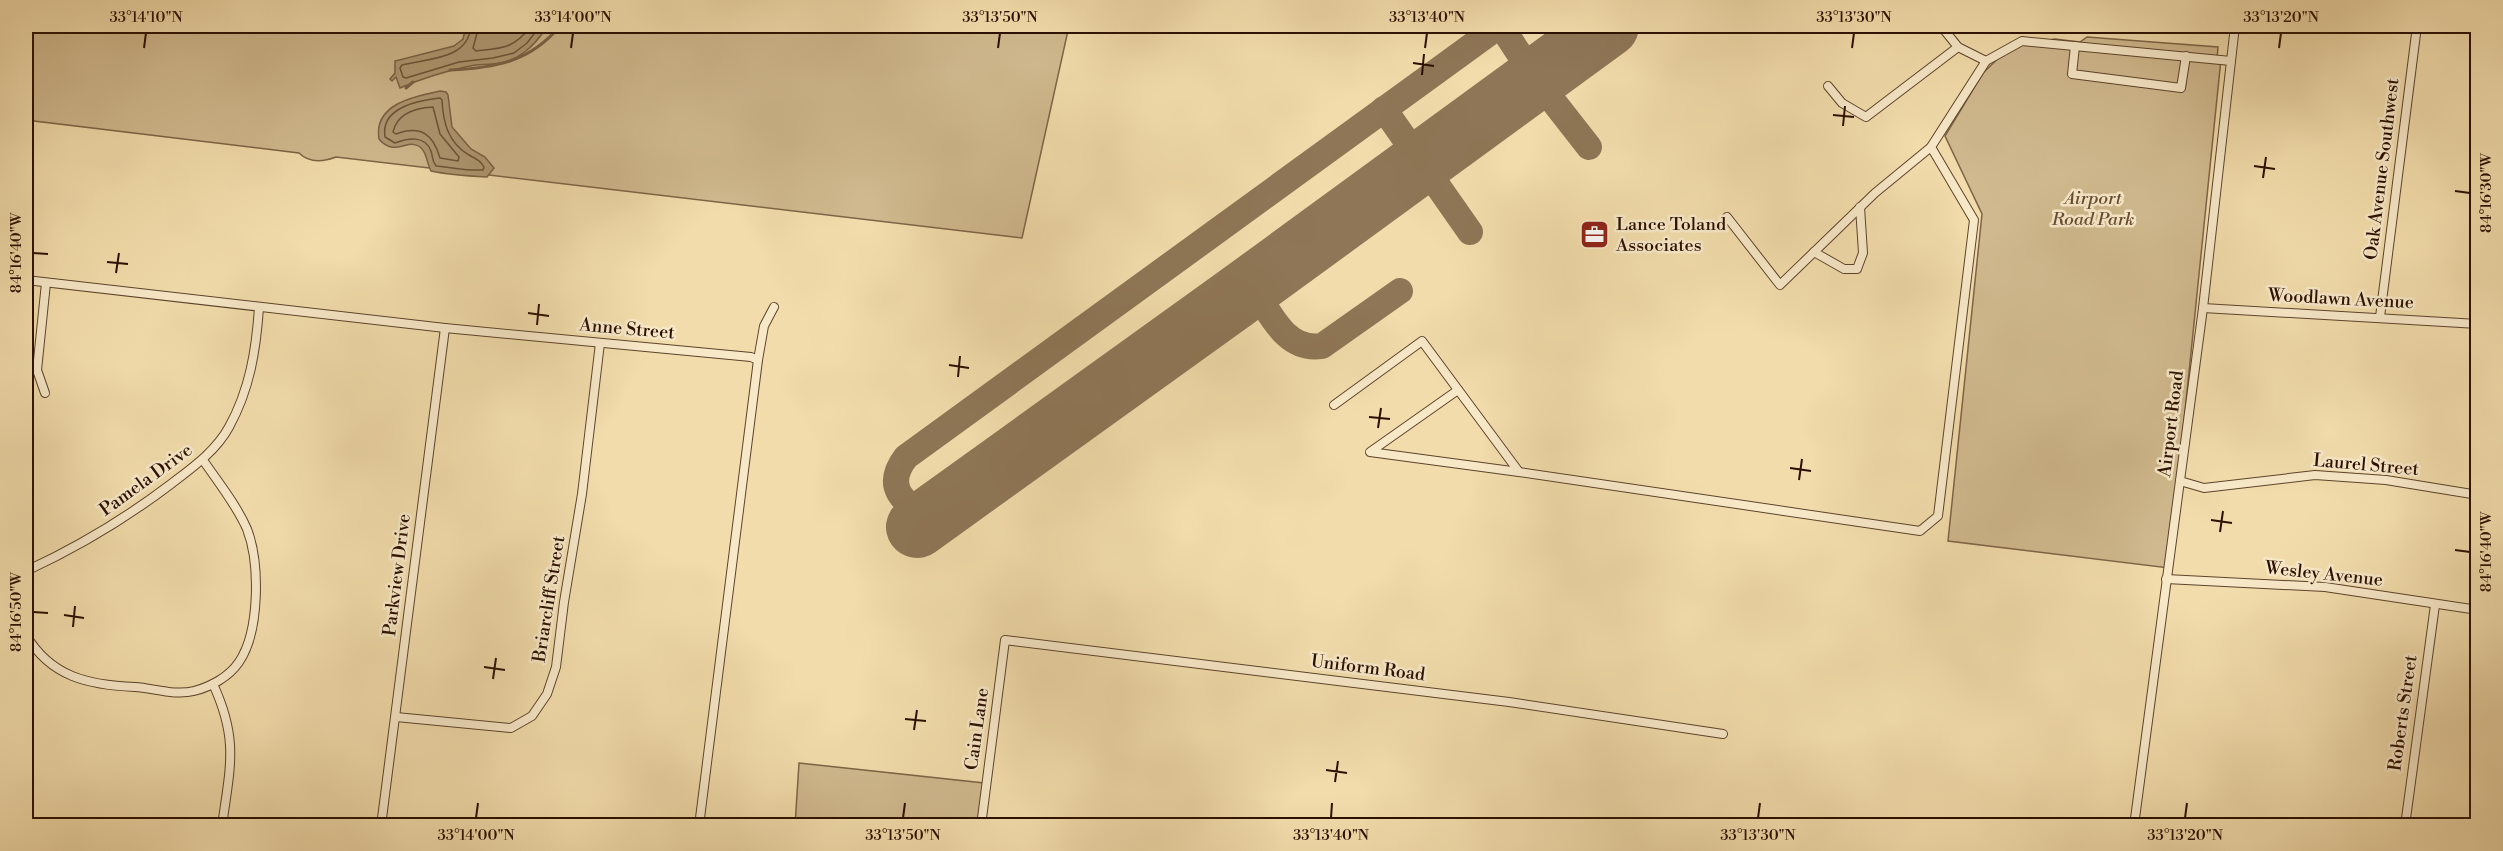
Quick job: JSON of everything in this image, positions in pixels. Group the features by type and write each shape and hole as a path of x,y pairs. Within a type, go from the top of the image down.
{"street":[{"path":"1941,26 1959,47 1986,61"},
{"name":"Airport Road","path":"2133,825 2203,308 2235,26"},
{"name":"Oak Avenue Southwest","path":"2380,317 2417,26"},
{"path":"1727,218 1780,285 1860,207 1931,147 1986,61 2022,41 2231,61"},
{"path":"2075,46 2072,74 2181,88 2186,57"},
{"path":"1827,86 1842,103 1866,117 1959,47"},
{"path":"1458,390 1370,452 1920,531 1938,516 1974,220 1931,147"},
{"path":"1814,252 1844,269 1857,269 1863,253 1860,207"},
{"name":"Anne Street","path":"26,280 259,308 751,357 758,360"},
{"path":"45,393 37,370 46,282"},
{"path":"699,825 758,360 764,326 774,307"},
{"name":"Pamela Drive","path":"26,571 75,548 136,510 203,460 228,429 247,390 256,348 259,308"},
{"name":"Woodlawn Avenue","path":"2203,308 2478,324"},
{"name":"Parkview Drive","path":"381,825 445,328"},
{"path":"1334,405 1422,341 1519,472"},
{"name":"Briarcliff Street","path":"396,717 511,728 532,716 547,693 556,667 582,494 600,343"},
{"path":"26,635 45,660 77,679 118,686 192,692 213,684 239,663 248,644 256,590 256,558 239,513 203,460"},
{"name":"Laurel Street","path":"2180,481 2204,488 2315,475 2386,480 2478,495"},
{"name":"Wesley Avenue","path":"2166,579 2325,587 2478,610"},
{"name":"Roberts Street","path":"2405,825 2435,605"},
{"name":"Cain Lane","path":"981,825 1005,640 1009,641"},
{"name":"Uniform Road","path":"1009,641 1498,701 1723,734"},
{"path":"213,684 229,725 232,752 222,825"}],"green space":[{"path":"26,26 1069,26 1022,238 336,157 316,161 307,159 299,153 26,120"},
{"name":"Airport Road Park","path":"2087,37 2218,47 2217,59 2221,59 2169,568 1948,541 1982,214 1945,136 1983,73 2011,46 2055,39 2080,42"},
{"path":"799,763 984,783 978,825 795,826"}],"water":[{"path":"466,26 547,26 525,52 502,63 473,65 452,70 400,88 396,77 392,81 390,79 395,73 395,61 454,46 463,39"},
{"path":"440,91 448,95 452,127 471,149 485,157 494,168 487,177 431,171 424,151 417,145 391,147 379,139 382,117 389,110 408,99"}],"waterway":[{"path":"450,70 497,65 511,61 536,48 560,26"},
{"path":"406,88 413,82"}],"taxiway":[{"path":"930,518 904,500 896,486 899,468 906,457 1499,26"},
{"path":"1501,26 1535,78 1589,147"},
{"path":"1384,109 1470,232"},
{"path":"1252,286 1272,318 1288,337 1309,346 1322,346 1400,291"}],"runway":[{"path":"917,527 1608,26"}],"place":[{"name":"Lance Toland Associates","path":"1595,234"}]}
